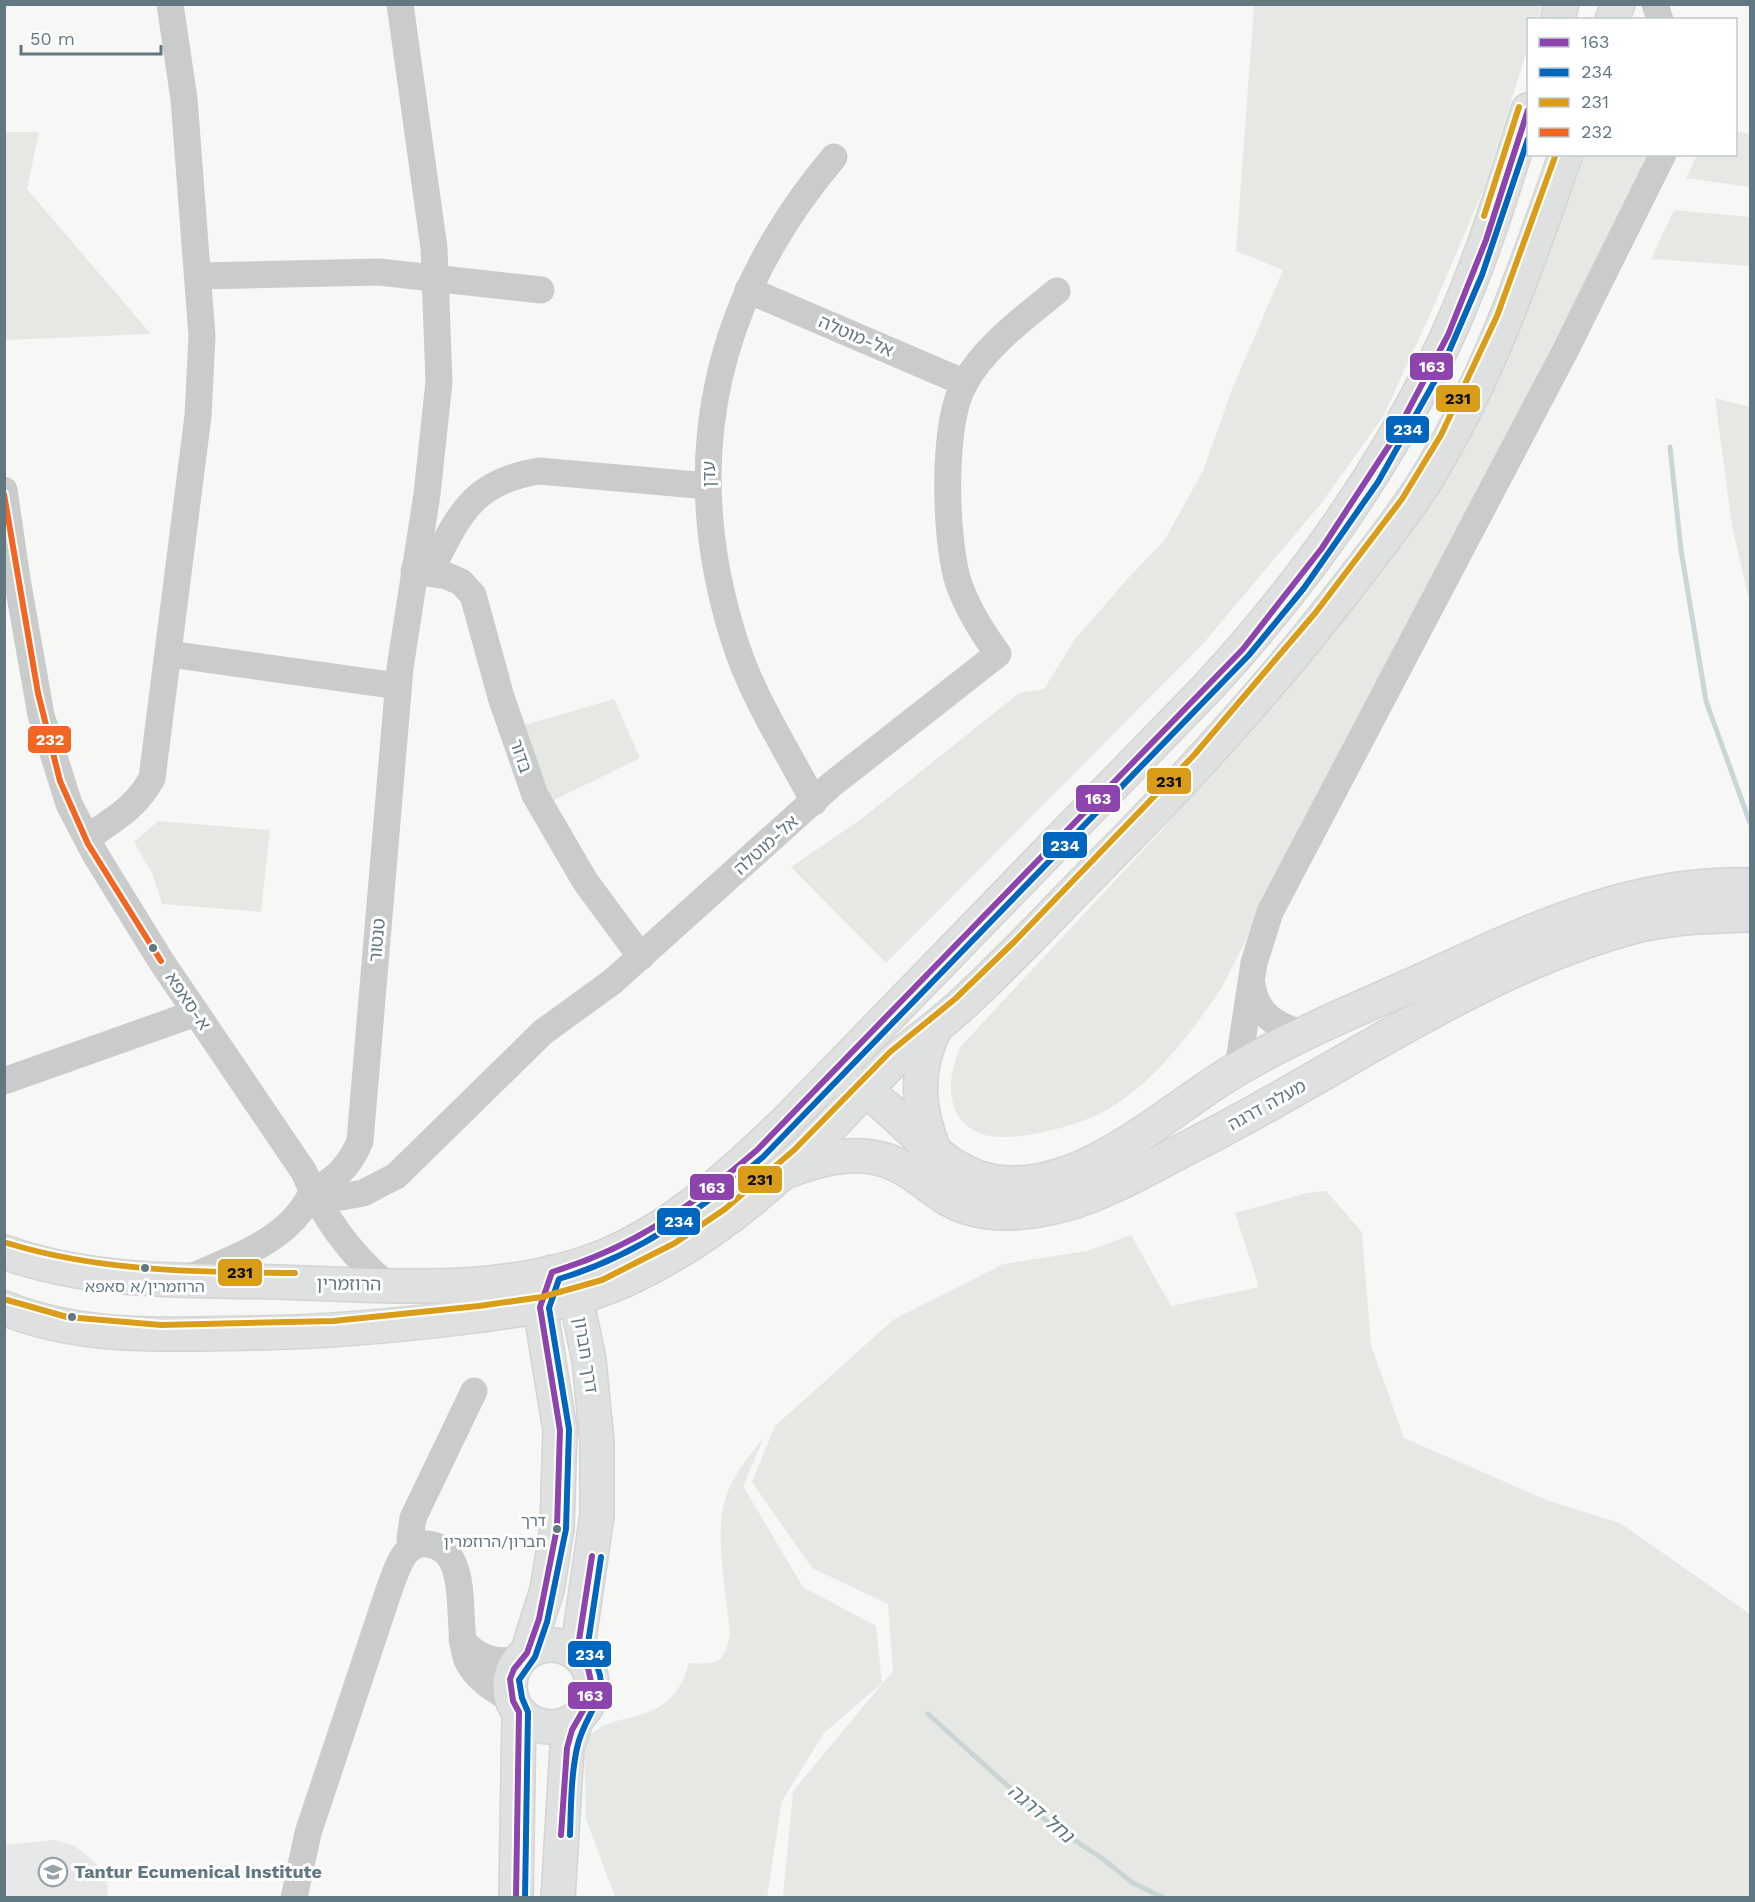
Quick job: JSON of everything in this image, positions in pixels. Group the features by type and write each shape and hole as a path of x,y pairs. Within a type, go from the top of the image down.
{"main road":[{"name":"הרוזמרין","path":"4,1252 75,1272 185,1279 387,1285 502,1281 552,1272 608,1255 640,1240 686,1209 757,1150 1209,686 1243,649 1311,564 1376,468 1434,366 1487,235 1527,113"},
{"path":"4,1308 45,1322 69,1327 167,1334 337,1331 540,1307 576,1298 626,1280 709,1232 782,1173 898,1058 968,999 1131,835 1251,708 1308,640 1387,539 1429,475 1494,348 1565,156"},
{"path":"828,1077 846,1081 865,1090 935,1152 961,1171 979,1178 1007,1183 1031,1182 1070,1172 1107,1155 1238,1068 1303,1034 1535,928 1583,910 1679,888 1750,885"},
{"name":"מעלה דרגה","path":"782,1173 832,1158 863,1156 898,1165 947,1198 971,1208 998,1214 1036,1211 1069,1204 1218,1132 1418,1021 1549,957 1594,939 1643,925 1703,916 1750,915"},
{"path":"935,1152 925,1126 920,1095 924,1054 936,1027"},
{"name":"דרך חברון","path":"523,1656 547,1590 557,1528 560,1430 540,1307 552,1272 576,1298 594,1396 598,1475 593,1554 577,1653"},
{"path":"516,1898 516,1707 510,1679 523,1656 536,1647 557,1645 577,1653 585,1662 593,1683 589,1705 578,1718 567,1748 558,1898"},
{"path":"516,1707 529,1721 554,1727 578,1718"}],"street":[{"path":"87,838 129,809 142,796 152,778 198,416 202,336 199,276 184,99 170,4"},
{"name":"טנטור","path":"312,1192 340,1174 354,1156 360,1141 399,677 422,571 427,494 440,382 434,248 400,4"},
{"path":"1238,1068 1258,945 1270,912 1565,351 1662,156"},
{"name":"עדן","path":"814,802 757,696 734,641 712,541 708,486 711,426 718,376 748,290 787,217 834,157"},
{"path":"199,276 379,272 541,290"},
{"name":"אל-מוטלה","path":"748,290 965,383"},
{"name":"אל-מוטלה","path":"312,1192 341,1197 363,1193 396,1176 543,1032 612,982 831,785 998,654 968,605 957,578 950,525 950,445 957,400 965,383 985,356 1022,320 1057,291"},
{"path":"422,571 455,523 480,492 516,475 539,471 708,486"},
{"name":"א-סאפא","path":"4,490 13,600 41,715 69,804 161,961 304,1172 312,1192 349,1249 387,1285"},
{"name":"בדור","path":"422,571 461,582 473,595 501,697 535,795 585,881 641,957"},
{"path":"169,654 399,677"},
{"path":"1251,981 1254,998 1269,1020 1303,1034"},
{"path":"4,1081 196,1013"},
{"path":"185,1279 277,1235 300,1215 312,1192"},
{"path":"413,1546 410,1539 414,1518 474,1391"},
{"path":"294,1898 308,1833 389,1590 402,1559 413,1546 422,1543 433,1545 450,1557 458,1577 462,1640 469,1664 480,1680 516,1707"},
{"path":"462,1640 471,1651 490,1660 523,1656"}],"shaded area":[{"path":"1254,5 1542,5 1537,18 1527,18 1527,50 1484,188 1383,417 1320,505 1201,646 886,963 791,867 860,820 1019,693 1044,689 1075,639 1164,541 1203,471 1233,387 1283,270 1236,251"},
{"path":"1737,131 1750,134 1750,187 1686,178 1697,156 1737,156"},
{"path":"5,132 39,132 27,189 151,334 6,340"},
{"path":"1585,156 1649,156 1222,987 1185,1038 1157,1071 1107,1110 1080,1122 1025,1135 992,1136 979,1133 967,1126 959,1117 951,1094 953,1070 961,1046 1162,830 1373,578 1441,480 1555,238"},
{"path":"1674,210 1750,217 1750,266 1651,259"},
{"path":"1715,398 1750,407 1750,603 1732,526"},
{"path":"614,699 640,758 550,802 521,726"},
{"path":"158,821 270,830 261,912 162,904 152,873 134,842"},
{"path":"1326,1191 1362,1232 1371,1345 1404,1438 1549,1501 1620,1523 1750,1614 1750,1897 783,1897 793,1791 893,1671 888,1604 812,1568 752,1482 775,1426 893,1320 1003,1264 1087,1251 1131,1235 1171,1306 1259,1287 1235,1213 1307,1193"},
{"path":"764,1437 743,1486 803,1587 876,1626 882,1683 824,1733 782,1801 767,1897 615,1897 586,1819 584,1743 595,1731 608,1724 654,1710 668,1701 680,1686 689,1663 713,1662 718,1660 725,1651 730,1634 722,1566 722,1514 732,1483"},
{"name":"Tantur Ecumenical Institute","path":"54,1840 73,1845 94,1861 107,1882 108,1897 5,1897 5,1845"}],"waterway":[{"path":"1670,447 1681,550 1706,701 1750,823"},
{"name":"נחל דרגה","path":"928,1714 1049,1823 1103,1859 1133,1883 1164,1898"}],"transit line":[{"name":"231","path":"1484,216 1519,107"},
{"name":"163","path":"516,1898 519,1712 513,1701 510,1679 514,1669 527,1653 539,1619 557,1528 560,1430 540,1307 552,1272 610,1250 661,1223 709,1189 757,1150 1243,649 1322,548 1392,441 1448,335 1486,240 1527,113"},
{"name":"234","path":"525,1898 528,1712 522,1698 519,1680 535,1657 547,1622 566,1529 569,1429 549,1308 559,1279 588,1269 642,1244 692,1213 763,1157 1249,655 1304,588 1378,482 1441,370 1482,275 1527,142"},
{"name":"231","path":"7,1300 67,1317 161,1325 333,1321 479,1306 542,1297 602,1280 675,1243 725,1209 794,1150 890,1052 955,999 1015,941 1195,754 1316,612 1402,499 1441,435 1497,316 1555,156"},
{"name":"232","path":"4,494 38,693 60,781 88,844 161,961"},
{"name":"231","path":"7,1243 42,1253 114,1265 186,1271 295,1273"},
{"name":"163","path":"561,1835 567,1748 572,1730 589,1700 592,1686 588,1668 577,1653 592,1556"},
{"name":"234","path":"570,1835 572,1780 577,1748 600,1689 600,1677 587,1650 601,1557"}],"place":[{"name":"הרוזמרין/א סאפא","path":"145,1268"},
{"name":"דרך חברון/הרוזמרין","path":"557,1529"},
{"name":"Tantur Ecumenical Institute","path":"53,1872"}]}
